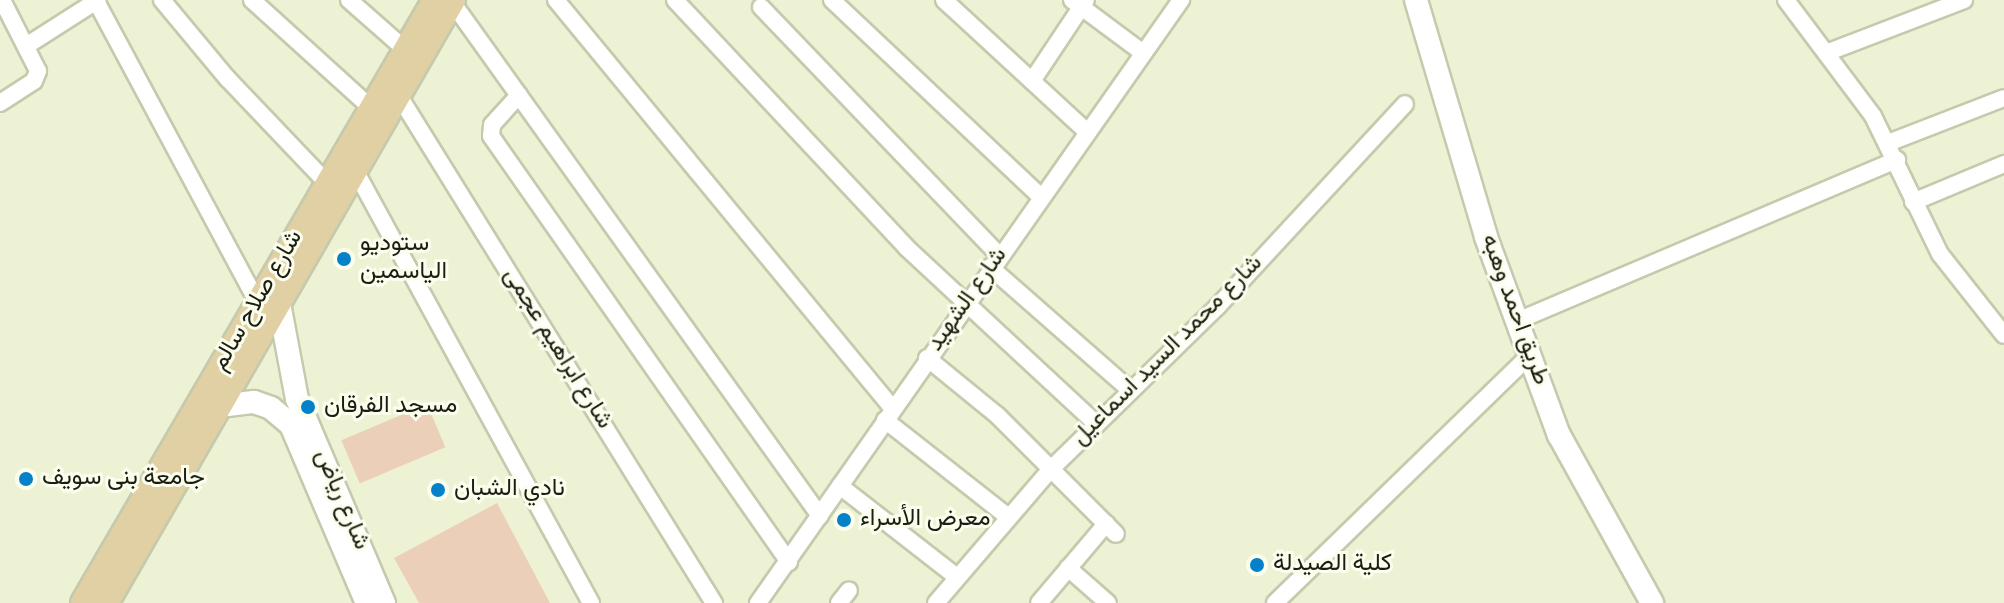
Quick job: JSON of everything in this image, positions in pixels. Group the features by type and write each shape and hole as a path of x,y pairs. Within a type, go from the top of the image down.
{"main road":[{"name":"شارع صلاح سالم","path":"106,603 220,406 326,182 406,50 447,1"},
{"name":"شارع صلاح سالم","path":"83,603 268,303 356,172 447,1"}],"street":[{"path":"0,103 37,76 26,46 2,0"},
{"path":"162,0 219,69 326,182"},
{"path":"252,0 371,108"},
{"path":"349,0 406,50"},
{"path":"556,0 889,414 1007,516"},
{"path":"675,0 965,303 1095,423"},
{"path":"832,0 1041,197"},
{"path":"944,0 1087,132"},
{"name":"شارع الشهيد","path":"758,603 965,303 1181,0"},
{"name":"طريق احمد وهبه","path":"1416,0 1486,237 1530,355 1578,477 1652,603"},
{"path":"1786,0 1888,143 1940,254 2004,335"},
{"path":"1826,53 1964,0"},
{"path":"26,46 97,1 268,303"},
{"path":"447,1 519,95 820,516"},
{"path":"1032,81 1080,2 1143,53"},
{"path":"761,7 995,261 1130,390"},
{"path":"519,95 492,125 491,136 789,562"},
{"name":"شارع ابراهيم عجمى","path":"399,96 714,603"},
{"path":"1888,143 2004,98"},
{"name":"شارع محمد السيد اسماعيل","path":"936,603 1007,516 1050,470 1218,306 1405,104"},
{"path":"1517,321 1897,160"},
{"path":"1913,202 2004,164"},
{"path":"356,172 591,603"},
{"name":"شارع رياض","path":"268,303 297,399 367,603"},
{"path":"1275,603 1530,355"},
{"path":"927,358 983,402 1111,529 1068,568 1039,603"},
{"name":"شارع رياض","path":"220,406 254,402 285,418 333,501 384,603"},
{"path":"840,486 957,577"},
{"path":"1068,568 1108,603"}],"shaded area":[{"path":"427,404 445,447 360,484 341,440"},
{"path":"497,503 550,603 419,603 394,558"}],"place":[{"name":"ستوديو الياسمين","path":"344,259"},
{"name":"مسجد الفرقان","path":"308,407"},
{"name":"جامعة بنى سويف","path":"26,479"},
{"name":"نادي الشبان","path":"438,490"},
{"name":"معرض الأسراء","path":"844,520"},
{"name":"كلية الصيدلة","path":"1257,565"}]}
